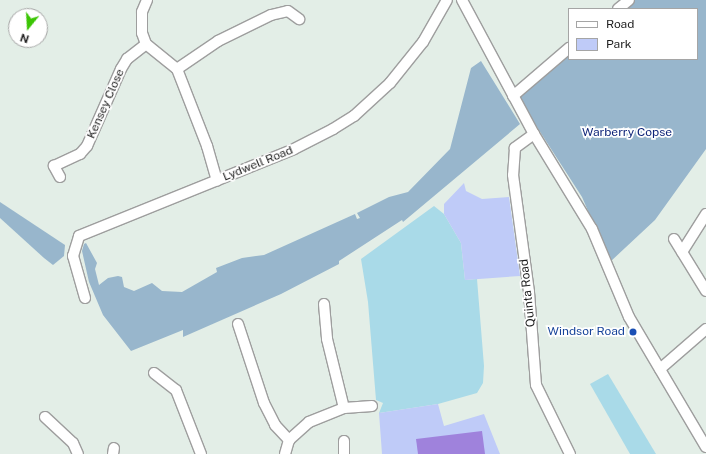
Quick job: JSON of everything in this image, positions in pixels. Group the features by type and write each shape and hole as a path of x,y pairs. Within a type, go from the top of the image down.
{"street":[{"path":"147,0 140,23 146,44 177,69 207,146 217,181"},
{"name":"Lydwell Road","path":"85,298 73,256 78,236 294,149 354,116 378,96 423,42 447,0"},
{"path":"462,0 534,134 592,229 629,317 706,447"},
{"path":"619,8 629,0"},
{"path":"177,69 218,41 271,15 288,11 299,19"},
{"name":"Kensey Close","path":"60,177 54,166 80,154 87,146 121,69 127,59 146,44"},
{"path":"513,96 568,49"},
{"name":"Quinta Road","path":"534,134 515,148 513,176 529,292 536,385 570,454"},
{"path":"682,252 706,214"},
{"path":"674,239 706,291"},
{"path":"324,304 327,339 344,408"},
{"path":"238,324 264,402 275,425 289,440"},
{"path":"660,369 706,329"},
{"path":"154,373 176,390 202,454"},
{"path":"285,454 289,440 309,422 344,408 372,406"},
{"path":"45,417 73,443 78,454"},
{"path":"344,440 344,454"}],"shaded area":[{"path":"434,206 444,214 461,243 465,280 477,279 484,366 483,383 477,393 438,404 379,413 383,403 376,400 368,302 361,259"},
{"path":"608,374 656,454 630,454 590,384"},
{"path":"482,431 485,454 418,454 416,439"}],"green space":[{"name":"Warberry Copse","path":"635,0 706,0 706,149 655,220 610,262 582,197 515,93 551,70 568,56 568,60 698,60 698,8 625,8"},
{"path":"481,61 520,124 403,222 402,220 339,261 339,264 281,294 183,337 183,330 131,351 103,315 89,282 82,251 84,244 86,243 97,263 95,269 99,285 108,278 118,276 122,277 124,287 134,291 152,283 162,291 182,292 217,272 216,268 242,258 264,255 355,214 357,219 360,218 357,213 389,197 408,192 450,149 471,68"},
{"path":"464,183 466,191 482,199 509,197 520,276 465,280 461,243 444,214 444,204"},
{"path":"0,202 65,245 64,256 53,265 44,258 0,218"},
{"path":"438,404 444,426 484,414 500,454 382,454 379,413"}],"place":[{"name":"Windsor Road","path":"633,332"}]}
